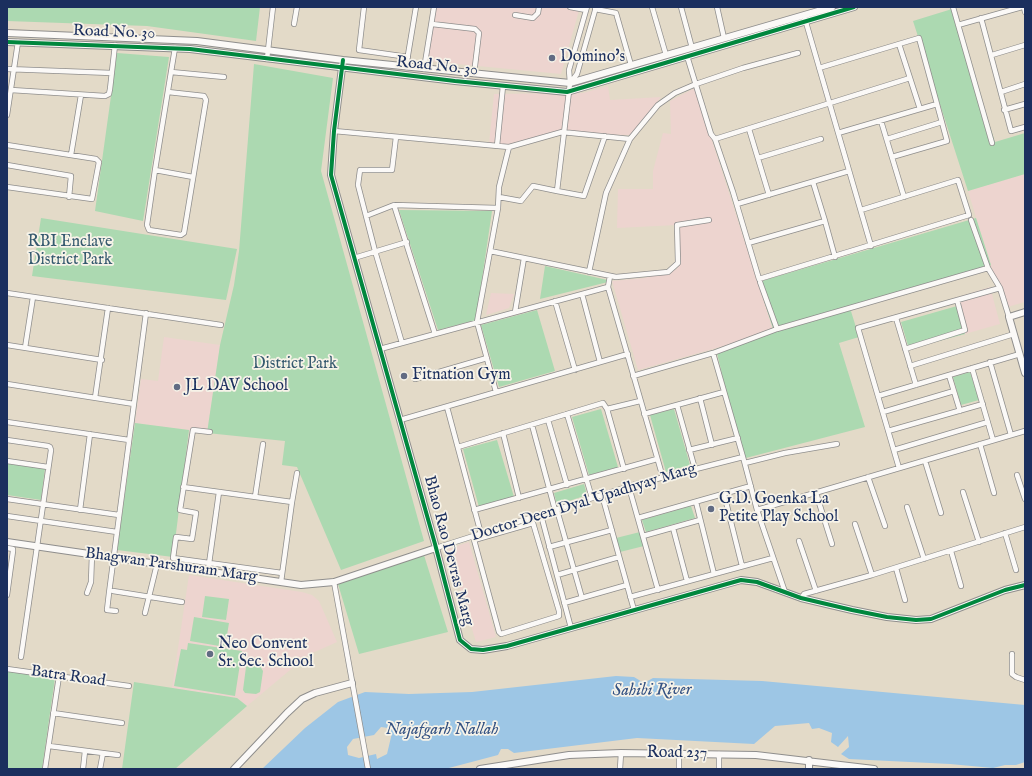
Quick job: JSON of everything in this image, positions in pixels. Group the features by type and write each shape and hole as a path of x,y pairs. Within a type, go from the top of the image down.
{"street":[{"path":"267,59 273,7"},
{"path":"294,24 297,7"},
{"path":"364,7 360,50 408,57"},
{"path":"406,67 416,7"},
{"path":"424,69 434,7"},
{"path":"515,15 533,18 538,13 539,7"},
{"path":"570,7 587,9 568,70 570,83"},
{"path":"652,7 666,55"},
{"path":"681,7 692,48"},
{"path":"716,7 724,38"},
{"name":"Road No. 30","path":"7,42 175,48 342,68 567,92 687,56 804,18 832,7"},
{"name":"Road No. 30","path":"7,33 197,41 268,52 570,83 724,38 854,7"},
{"path":"953,7 992,143"},
{"path":"958,25 1023,7 1025,12"},
{"path":"557,191 567,92 570,83 577,74 595,8 616,14 631,65"},
{"path":"804,18 871,246"},
{"path":"981,18 992,55 1004,110 1011,131 1025,127"},
{"path":"432,24 475,29 479,33 474,74"},
{"path":"819,68 919,38 947,141 892,157"},
{"path":"7,115 18,42"},
{"path":"900,44 920,109"},
{"path":"11,90 102,97 109,94 114,45"},
{"path":"992,55 1025,45"},
{"path":"168,92 206,97 184,232 181,234 149,230 147,225 155,170 175,48"},
{"path":"589,272 606,193 630,139 658,105 675,93 696,84 743,68 798,53"},
{"path":"687,56 711,134 715,139 737,204 759,279 969,215 958,180 861,210"},
{"name":"Bhao Rao Devras Marg","path":"343,60 334,131 331,176 436,548 460,640 471,649 483,650 507,646 741,580 758,582 801,598 887,617 916,620 932,619 1005,590 1025,585"},
{"path":"7,69 112,73"},
{"path":"171,72 224,77"},
{"path":"715,139 910,78"},
{"path":"1001,92 1025,84"},
{"path":"496,146 503,86"},
{"path":"71,155 81,95"},
{"path":"838,133 937,104"},
{"path":"1004,110 1025,104"},
{"path":"881,121 904,197"},
{"path":"887,139 942,122"},
{"path":"750,129 769,195"},
{"path":"334,131 509,147 562,132 630,139"},
{"path":"396,136 392,170 360,170 358,185 375,251 402,343"},
{"path":"499,197 521,201 532,186 584,196 605,136"},
{"path":"758,158 821,139"},
{"path":"7,145 96,159 99,162 92,199 69,197 7,187"},
{"path":"496,392 477,322 509,147"},
{"path":"7,165 71,176 69,197"},
{"path":"155,170 193,177"},
{"path":"737,204 849,170"},
{"path":"813,182 835,257"},
{"path":"366,216 394,204 498,208"},
{"path":"394,204 436,334"},
{"path":"490,251 616,277 668,272 678,263 677,225 709,220"},
{"path":"971,220 988,268 1000,288 1025,373"},
{"path":"748,243 825,221"},
{"path":"354,258 407,242"},
{"path":"515,312 524,258"},
{"path":"632,376 713,353 777,329 988,268"},
{"path":"610,276 608,286 628,354 632,376 663,478"},
{"path":"760,282 777,329"},
{"path":"380,349 608,286"},
{"path":"899,468 858,328 1000,288"},
{"path":"7,293 221,325"},
{"path":"582,294 600,362"},
{"path":"25,348 33,297"},
{"path":"905,349 965,330 957,300"},
{"path":"555,301 575,370"},
{"path":"95,398 102,360 108,308"},
{"path":"1009,317 1025,312"},
{"path":"116,611 107,610 146,313"},
{"path":"896,318 916,385"},
{"path":"910,366 1014,334"},
{"path":"7,345 102,360"},
{"path":"713,353 757,510 785,592"},
{"path":"400,420 628,354"},
{"path":"878,396 1020,354"},
{"path":"415,379 487,358"},
{"path":"990,362 1011,435"},
{"path":"972,368 993,440"},
{"path":"949,375 960,411"},
{"path":"7,384 134,404"},
{"path":"644,414 724,392"},
{"path":"883,412 954,392"},
{"path":"700,398 712,445"},
{"path":"606,409 640,401"},
{"path":"458,447 605,404 624,469"},
{"path":"888,431 983,404"},
{"path":"677,405 695,469"},
{"path":"447,407 480,534"},
{"path":"567,414 592,498"},
{"path":"548,420 567,485"},
{"path":"7,422 129,440"},
{"path":"894,450 988,422"},
{"path":"532,425 582,598"},
{"path":"172,566 176,537 192,539 196,512 180,510 193,430 210,432"},
{"path":"757,510 899,468 925,462 1025,431"},
{"path":"503,433 519,498"},
{"path":"80,510 90,434"},
{"path":"690,450 738,438"},
{"path":"7,440 50,447 41,521 20,657"},
{"path":"255,497 263,444"},
{"path":"745,464 785,453 837,444"},
{"path":"980,444 994,493"},
{"name":"Doctor Deen Dyal Upadhyay Marg","path":"334,582 592,498 743,457"},
{"path":"7,460 48,467"},
{"path":"474,510 657,460"},
{"path":"925,462 942,513"},
{"path":"281,582 297,473"},
{"path":"1017,474 1025,499"},
{"path":"868,477 884,526"},
{"path":"638,518 751,486"},
{"path":"183,487 292,502"},
{"path":"629,487 658,590"},
{"path":"208,571 219,492"},
{"path":"963,492 979,542"},
{"path":"816,493 832,544"},
{"path":"724,494 742,566"},
{"path":"602,495 634,610"},
{"path":"7,499 119,515"},
{"path":"696,502 714,574"},
{"path":"907,507 924,559"},
{"path":"541,515 571,628"},
{"path":"7,516 117,532"},
{"path":"643,536 700,520"},
{"path":"533,523 559,611 559,616 501,634 499,632 473,538 533,523"},
{"path":"855,524 872,575"},
{"path":"801,598 804,594 896,568 1025,527"},
{"path":"673,528 687,581"},
{"path":"549,547 612,530"},
{"path":"1005,533 1016,570"},
{"path":"799,541 816,591"},
{"name":"Bhagwan Parshuram Marg","path":"7,542 301,585 334,582"},
{"path":"7,548 13,549 9,564 7,595"},
{"path":"951,550 961,586"},
{"path":"87,593 91,582 92,554"},
{"path":"557,574 619,557"},
{"path":"173,558 282,573"},
{"path":"630,597 773,558"},
{"path":"145,613 157,564"},
{"path":"896,568 905,600"},
{"path":"334,582 368,769"},
{"path":"564,603 627,585"},
{"path":"113,591 182,602"},
{"path":"1012,654 1013,676 1025,680"},
{"name":"Batra Road","path":"7,669 129,686"},
{"path":"45,769 59,676"},
{"path":"234,769 302,699 315,693 352,683"},
{"path":"54,713 122,723"},
{"path":"49,746 118,755"},
{"path":"83,769 86,751"},
{"path":"100,769 103,753"},
{"path":"620,769 621,753"},
{"name":"Road 237","path":"480,769 504,767 569,755 621,753 756,755 809,760 874,769"},
{"path":"679,754 679,769"},
{"path":"719,754 719,769"},
{"path":"809,760 810,769"}],"shaded area":[{"path":"434,7 580,7 561,74 426,61"},
{"path":"608,86 610,100 661,97 631,135 560,134 503,149 489,144 494,94 583,93"},
{"path":"695,88 774,332 638,370 612,281 644,278 677,269 677,225 617,228 618,189 653,189 653,171 663,133 671,134 670,101"},
{"path":"1025,174 1025,302 1004,308 968,191"},
{"path":"990,287 1000,324 965,334 955,298"},
{"path":"491,293 514,294 509,308 486,315"},
{"name":"JL DAV School","path":"164,337 220,345 207,433 135,423 141,379 158,381"},
{"path":"469,542 496,637 476,642 448,549"},
{"path":"189,575 302,592 312,595 319,601 337,642 308,655 247,706 237,698 172,688"}],"green space":[{"path":"7,7 260,7 256,41 147,26 7,21"},
{"path":"952,9 995,142 1025,133 1025,174 968,191 913,21"},
{"path":"117,53 169,57 143,221 95,211"},
{"name":"District Park","path":"254,64 333,78 321,171 424,541 341,570 297,467 282,465 285,441 207,433 220,345 234,285 239,251"},
{"path":"399,210 492,211 476,320 438,330"},
{"name":"RBI Enclave District Park","path":"41,218 237,249 226,300 32,276"},
{"path":"976,218 991,265 850,308 859,337 839,343 865,427 742,459 716,349 774,332 758,282"},
{"path":"545,266 612,281 540,299"},
{"path":"957,306 965,334 909,349 901,322"},
{"path":"537,310 555,371 499,387 481,325"},
{"path":"970,372 979,400 961,405 953,377"},
{"path":"601,409 618,467 589,475 572,417"},
{"path":"674,409 690,465 666,472 650,415"},
{"path":"135,423 189,430 173,557 117,550"},
{"path":"497,440 514,497 479,507 463,449"},
{"path":"7,463 45,468 41,500 7,495"},
{"path":"584,484 587,495 557,505 554,493"},
{"path":"691,506 695,518 646,532 642,520"},
{"path":"640,532 644,546 620,552 616,538"},
{"path":"423,552 448,632 359,654 338,584"},
{"path":"205,596 229,599 226,620 202,617"},
{"path":"194,617 229,623 225,647 190,641"},
{"path":"188,643 242,651 235,696 174,686 181,649 187,650"},
{"path":"249,664 260,666 263,671 260,692 256,694 245,693 243,690 246,667"},
{"path":"7,671 55,678 42,769 7,769"},
{"path":"134,682 237,698 247,706 175,769 122,769"}],"water":[{"name":"Najafgarh Nallah","path":"616,676 634,677 644,683 653,678 762,681 1025,705 1025,762 1016,765 1005,765 993,768 950,764 849,759 841,754 849,747 848,736 838,747 831,742 832,733 819,728 812,729 809,723 775,726 754,744 637,738 514,753 508,749 501,749 498,755 445,769 262,769 305,728 338,702 365,692 409,694 472,692","holes":["381,727 388,728 392,733 387,754 377,759 376,754 359,758 348,755 347,747 353,739 374,735"]}],"cycle path":[{"path":"7,42 190,49 455,81 567,92 854,7"},
{"path":"343,60 334,131 331,175 435,544 460,640 471,649 483,650 507,646 741,580 757,582 801,598 852,610 887,617 916,620 931,619 1005,590 1025,585"}],"place":[{"name":"Domino's","path":"552,58"},
{"name":"Fitnation Gym","path":"404,376"},
{"name":"JL DAV School","path":"177,387"},
{"name":"G.D. Goenka La Petite Play School","path":"711,509"},
{"name":"Neo Convent Sr. Sec. School","path":"210,654"}],"water label":[{"name":"Sahibi River","path":"652,691"}]}
